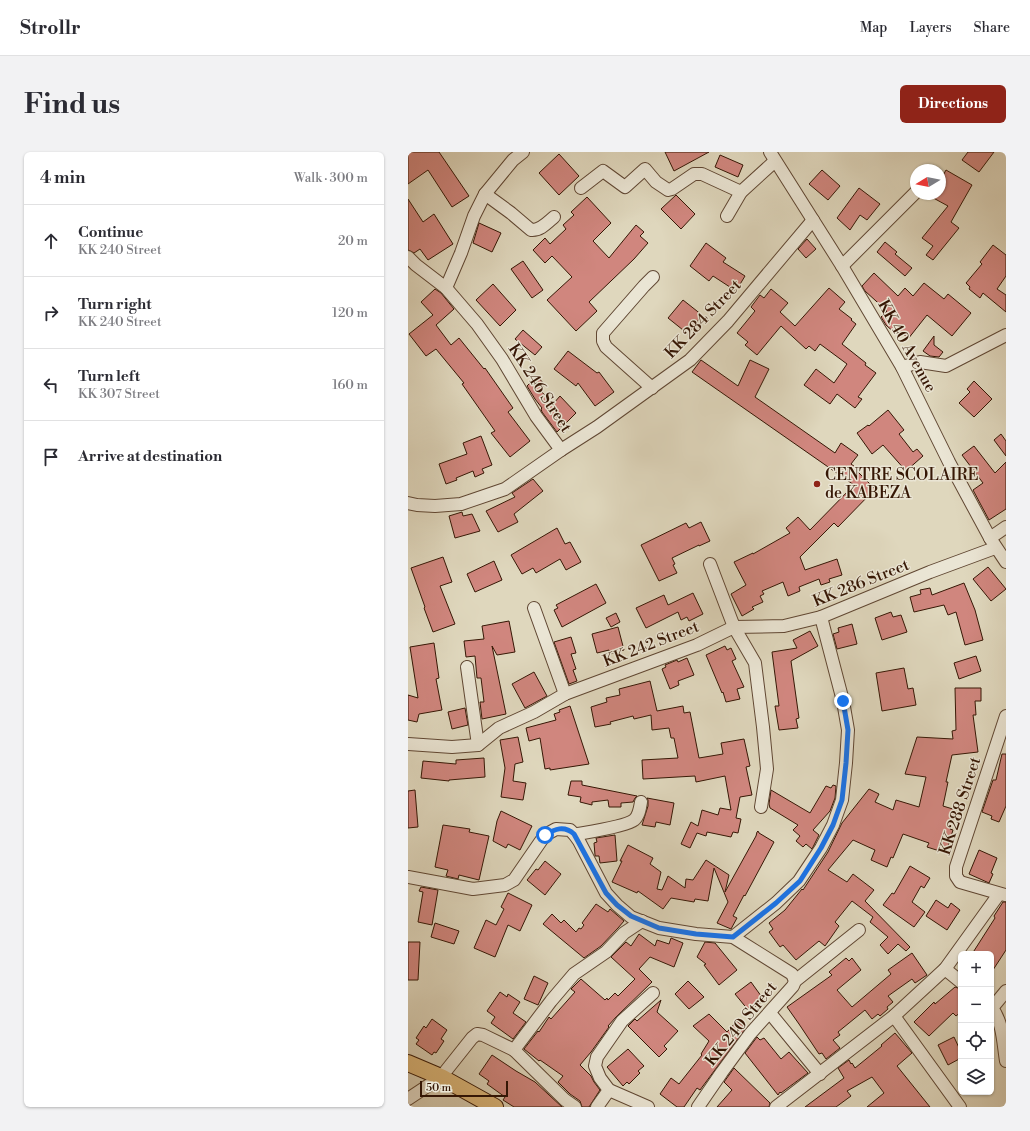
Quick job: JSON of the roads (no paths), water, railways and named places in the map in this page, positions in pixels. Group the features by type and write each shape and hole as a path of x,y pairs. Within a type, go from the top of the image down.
{"main road":[{"path":"408,1063 441,1077 495,1107"}],"street":[{"path":"446,288 461,253 474,216 485,194 513,160 523,152"},
{"path":"727,216 741,192 772,156"},
{"name":"KK 40 Avenue","path":"772,156 842,266 902,367 949,462 993,543 1006,562"},
{"path":"581,188 603,171 625,188 645,169 656,182 668,190 672,189 694,174 702,174 741,192"},
{"path":"485,194 531,230 535,231 539,229 554,217"},
{"path":"842,266 910,198"},
{"name":"KK 284 Street","path":"561,450 597,427 690,360 728,321 813,220"},
{"name":"KK 246 Street","path":"408,257 446,288 478,324 502,359 536,416 561,450 505,489 461,504 435,506 408,503"},
{"path":"652,388 606,347 603,340 603,333 653,277"},
{"path":"902,367 920,362 946,366 1006,335"},
{"name":"KK 286 Street","path":"734,627 784,626 821,617 930,572 993,543 1006,527"},
{"path":"710,564 734,627 755,663 767,770 761,807"},
{"path":"534,608 565,694"},
{"path":"733,937 776,903 800,881 821,848 833,825 842,800 848,730 843,701 821,617"},
{"name":"KK 242 Street","path":"478,744 499,728 534,712 565,694 697,645 734,627"},
{"path":"408,744 452,747 478,744 467,667"},
{"name":"KK 288 Street","path":"1002,894 960,882 956,876 956,867 1006,716"},
{"path":"408,877 473,889 505,884 514,880 545,835 556,829 570,830 574,834 578,834 621,826 635,819 641,802"},
{"name":"KK 240 Street","path":"574,834 606,893 617,905 631,916 659,928 733,937 792,974 795,981 793,986 750,1034 698,1107"},
{"path":"776,1107 894,1016 945,969 1002,894"},
{"path":"514,1050 551,1001 574,974 606,952 624,933 642,922"},
{"path":"795,981 859,930"},
{"path":"945,969 958,980"},
{"path":"994,1006 1006,991"},
{"path":"648,1107 609,1090 600,1078 595,1066 597,1056 622,1021 653,993"},
{"path":"994,1011 1001,1028 1006,1061"},
{"path":"770,1013 820,1074"},
{"path":"894,1016 960,1107"},
{"path":"408,1099 441,1077 472,1038 477,1034 483,1035 514,1050 565,1100 575,1107"},
{"path":"597,1107 609,1090"}],"place":[{"name":"CENTRE SCOLAIRE de KABEZA","path":"817,484"}]}
